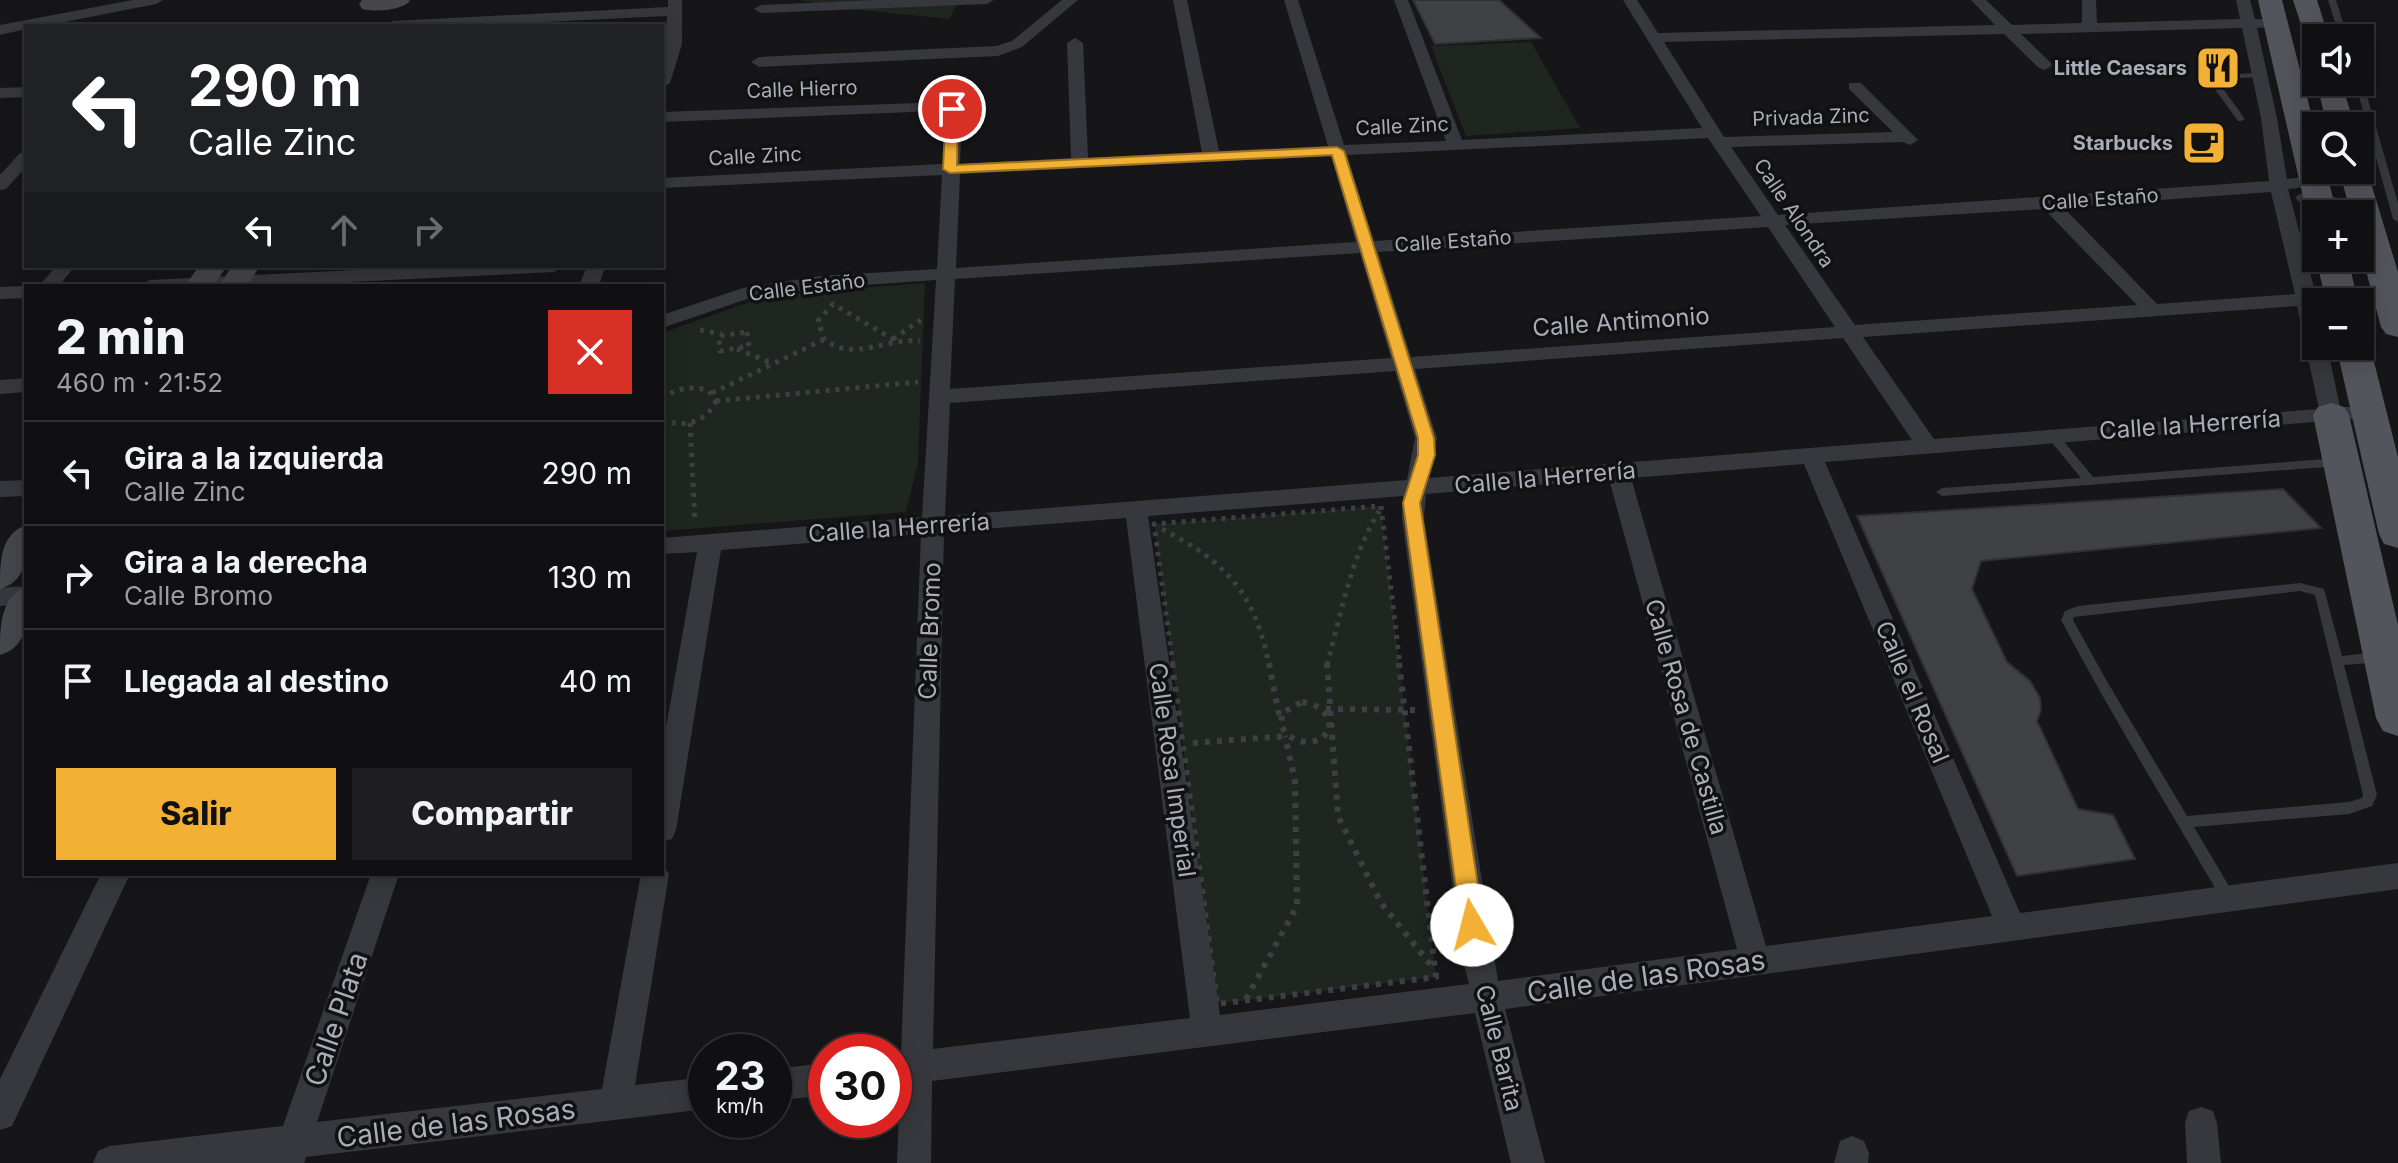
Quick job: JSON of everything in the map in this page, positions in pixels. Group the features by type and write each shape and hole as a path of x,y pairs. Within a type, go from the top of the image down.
{"main road":[{"path":"2305,0 2312,24"},
{"path":"2273,11 2319,198"},
{"path":"2255,118 2299,115"},
{"path":"2374,233 2396,311"},
{"path":"2352,360 2350,413 2342,461 2398,718"},
{"path":"2350,413 2398,534"}],"street":[{"path":"33,24 156,0"},
{"path":"368,10 399,0"},
{"path":"393,24 399,0"},
{"path":"761,9 987,0"},
{"path":"759,62 998,51 1017,44 1071,0"},
{"path":"1180,0 1212,157"},
{"name":"Calle Barita","path":"1291,0 1426,438 1426,455 1414,488 1413,518 1485,997 1528,1163"},
{"path":"1401,0 1456,145"},
{"name":"Calle Alondra","path":"1630,0 1716,137 1928,447"},
{"path":"1978,0 2045,65"},
{"path":"2089,0 2090,26"},
{"path":"2243,0 2259,75 2255,118 2279,189 2304,288"},
{"path":"421,24 674,6 675,31 665,65"},
{"path":"1654,38 2248,24 2273,11"},
{"path":"0,30 24,26"},
{"path":"1075,43 1080,163"},
{"name":"Privada Zinc","path":"1716,137 1911,141 1855,86"},
{"path":"0,93 24,92"},
{"name":"Calle Hierro","path":"664,117 943,106"},
{"name":"Calle Bromo","path":"907,1034 933,525 930,396 945,274 954,112 943,106"},
{"name":"Calle Zinc","path":"664,183 1456,145 1716,137"},
{"path":"0,185 24,159"},
{"name":"Calle Estaño","path":"664,321 767,289 945,274 2250,189 2279,189 2319,198 2339,184"},
{"path":"2049,203 2152,310"},
{"path":"51,284 64,268"},
{"path":"168,284 221,278 498,268"},
{"path":"0,293 24,292"},
{"name":"Calle Antimonio","path":"930,396 2302,299"},
{"path":"2324,360 2350,413"},
{"path":"0,387 24,385"},
{"name":"Calle la Herrería","path":"664,545 703,535 1145,518 1414,488 2350,413"},
{"name":"Calle el Rosal","path":"1812,457 2011,927"},
{"name":"Calle Rosa de Castilla","path":"1618,472 1755,961"},
{"path":"0,489 24,488"},
{"name":"Calle Rosa Imperial","path":"1145,518 1207,1031"},
{"path":"664,816 703,535"},
{"path":"0,576 24,541"},
{"path":"0,597 24,598"},
{"path":"0,641 24,601"},
{"path":"0,1114 115,876"},
{"name":"Calle Plata","path":"291,1152 384,876"},
{"path":"616,1104 655,876"},
{"name":"Calle de las Rosas","path":"912,1068 1485,997 2398,876"},
{"name":"Calle de las Rosas","path":"110,1163 291,1152 688,1095"},
{"path":"2201,1123 2204,1163"},
{"name":"Calle Bromo","path":"912,1138 914,1163"}],"lane":[{"path":"2332,0 2340,24"},
{"path":"2255,118 2226,100 2210,77 2259,75"},
{"path":"2363,96 2398,219"},
{"path":"2053,436 2090,481"},
{"path":"1942,492 2342,461"},
{"path":"2183,822 2349,808 2367,802 2370,795 2323,596 2306,586 2069,614 2067,620 2069,627 2183,822 2229,898"},
{"path":"2339,661 2385,657"}],"path":[{"path":"923,341 893,340 833,304 818,321 818,331 823,340 847,350 871,348 893,340 924,319"},
{"path":"922,354 924,307"},
{"path":"736,349 749,346 747,332 719,336 720,351 736,349 773,364"},
{"path":"664,397 693,387 712,393 823,340"},
{"path":"716,401 921,382 930,396"},
{"path":"712,393 716,401"},
{"path":"664,421 690,423 710,413 716,401"},
{"path":"690,423 703,535"},
{"path":"1381,506 1436,977 1217,1004 1183,744 1145,518 1381,506"},
{"path":"1382,509 1366,532 1328,658 1326,709 1330,721 1338,816 1387,913 1435,970"},
{"path":"1145,518 1219,561 1245,593 1261,630 1286,736 1295,781 1297,906 1245,1000"},
{"path":"1280,720 1282,713 1294,704 1310,702 1326,709 1441,710"},
{"path":"1183,744 1286,736 1298,742 1315,741 1327,734 1330,721"}],"shaded area":[{"path":"800,0 958,0 950,19 840,8"},
{"path":"1531,42 1580,128 1466,136 1431,46"},
{"path":"925,283 918,463 906,512 664,531 664,332 770,295"},
{"path":"1381,506 1436,977 1217,1004 1154,524"}],"building":[{"path":"1413,0 1499,0 1541,38 1435,44"},
{"path":"2283,489 2321,528 1981,561 1972,589 2007,662 2030,681 2040,698 2041,710 2037,721 2078,809 2113,815 2135,859 2017,876 1857,516"}],"place":[{"name":"Little Caesars","path":"2218,68"},
{"name":"Starbucks","path":"2204,143"}],"route":[{"path":"952,109 950,169 1337,151 1426,438 1426,455 1412,503 1472,925"}]}
